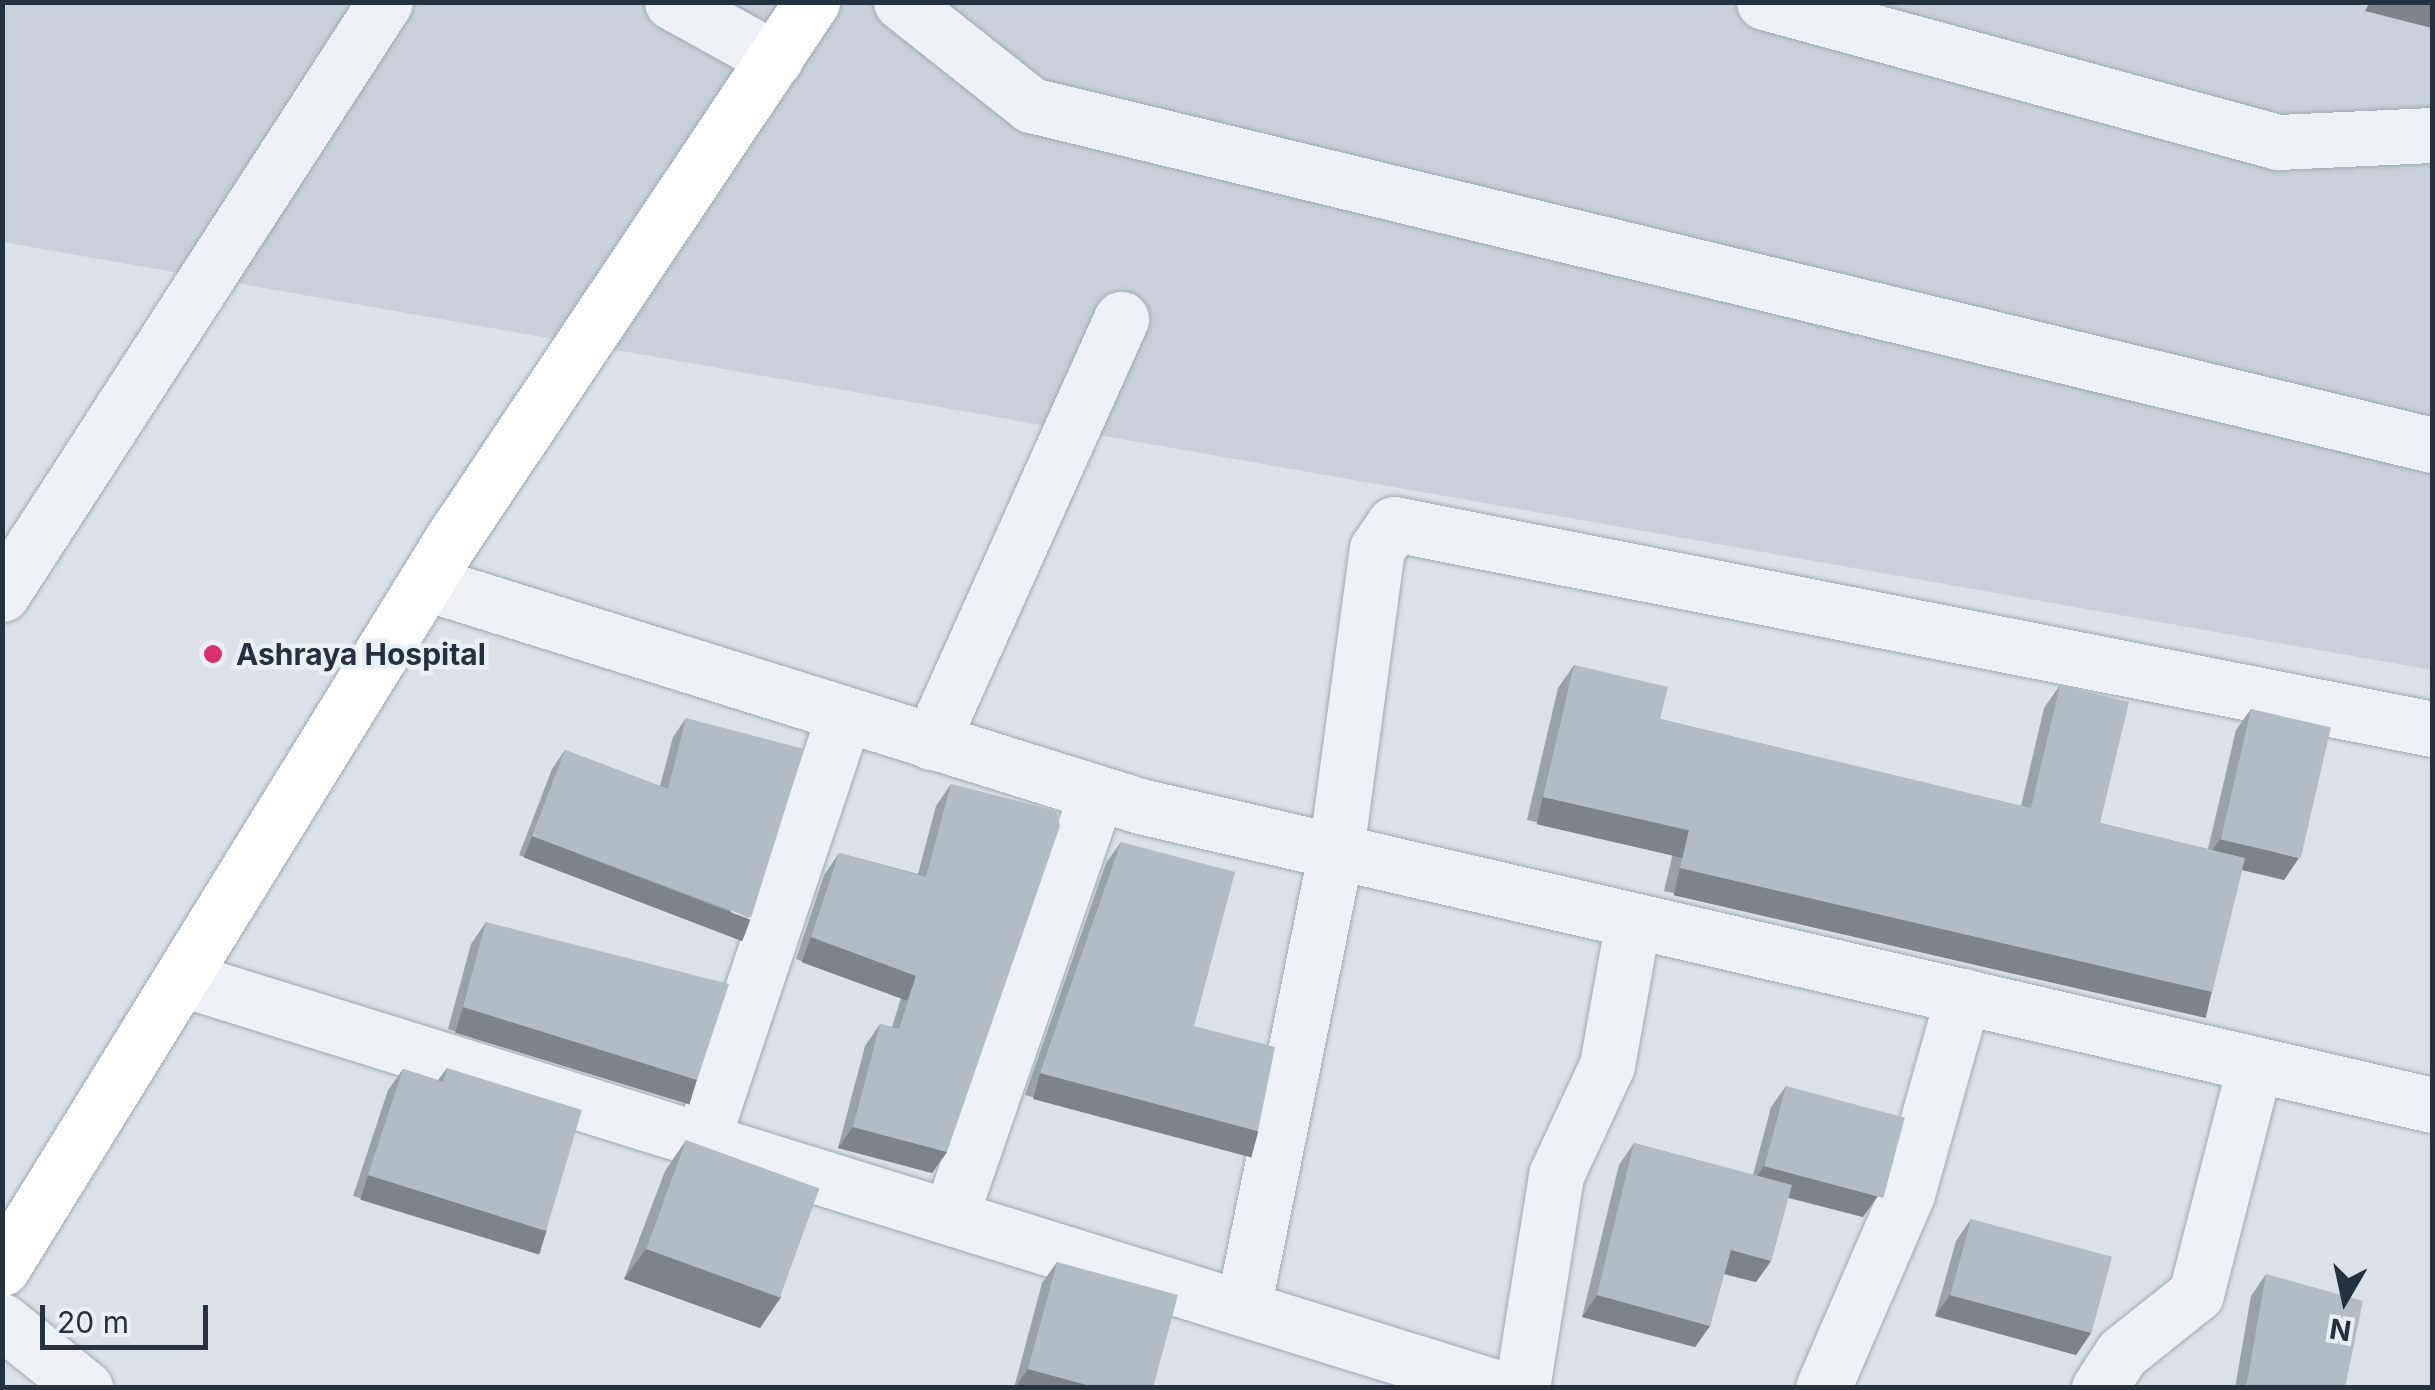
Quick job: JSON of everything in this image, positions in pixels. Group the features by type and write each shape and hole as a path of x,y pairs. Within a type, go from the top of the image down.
{"main road":[{"path":"2,1268 186,980 426,583 812,2"}],"street":[{"path":"2,594 385,2"},
{"path":"672,2 774,59"},
{"path":"901,2 1032,105 2432,445"},
{"path":"1764,2 2278,142 2432,135"},
{"path":"932,742 1121,318"},
{"path":"1243,1308 1336,851 1377,549 1394,524 2432,729"},
{"path":"426,583 1098,792 2432,1106"},
{"path":"702,1140 844,715"},
{"path":"950,1217 1098,792"},
{"path":"1522,1388 1556,1174 1606,1065 1633,920"},
{"path":"186,980 1498,1388"},
{"path":"1823,1388 1906,1194 1963,996"},
{"path":"2099,1388 2122,1354 2196,1294 2255,1064"},
{"path":"2,1321 85,1388"}],"shaded area":[{"path":"2,3 2432,3 2432,670 3,242"}],"building":[{"path":"1574,665 1668,687 1660,719 2031,808 2060,685 2129,702 2100,823 2245,858 2212,992 1680,868 1689,830 1543,797"},
{"path":"2251,709 2331,727 2301,858 2221,840"},
{"path":"686,718 804,749 751,918 532,836 565,750 668,789"},
{"path":"951,784 1057,811 1060,826 947,1152 853,1127 880,1024 899,1029 916,976 811,937 839,853 926,877"},
{"path":"1121,842 1235,872 1194,1026 1275,1047 1258,1131 1040,1073"},
{"path":"486,922 729,984 697,1080 463,1007"},
{"path":"447,1068 582,1110 546,1231 368,1175 403,1069 443,1082"},
{"path":"1786,1086 1905,1118 1883,1198 1765,1166"},
{"path":"686,1140 819,1189 780,1298 646,1249"},
{"path":"1634,1143 1792,1185 1771,1261 1731,1250 1710,1326 1597,1295"},
{"path":"1971,1219 2112,1257 2092,1333 1951,1295"},
{"path":"1057,1262 1178,1295 1153,1388 1098,1388 1028,1369"},
{"path":"2266,1274 2363,1301 2345,1388 2246,1388"}],"place":[{"name":"Ashraya Hospital","path":"213,654"}]}
